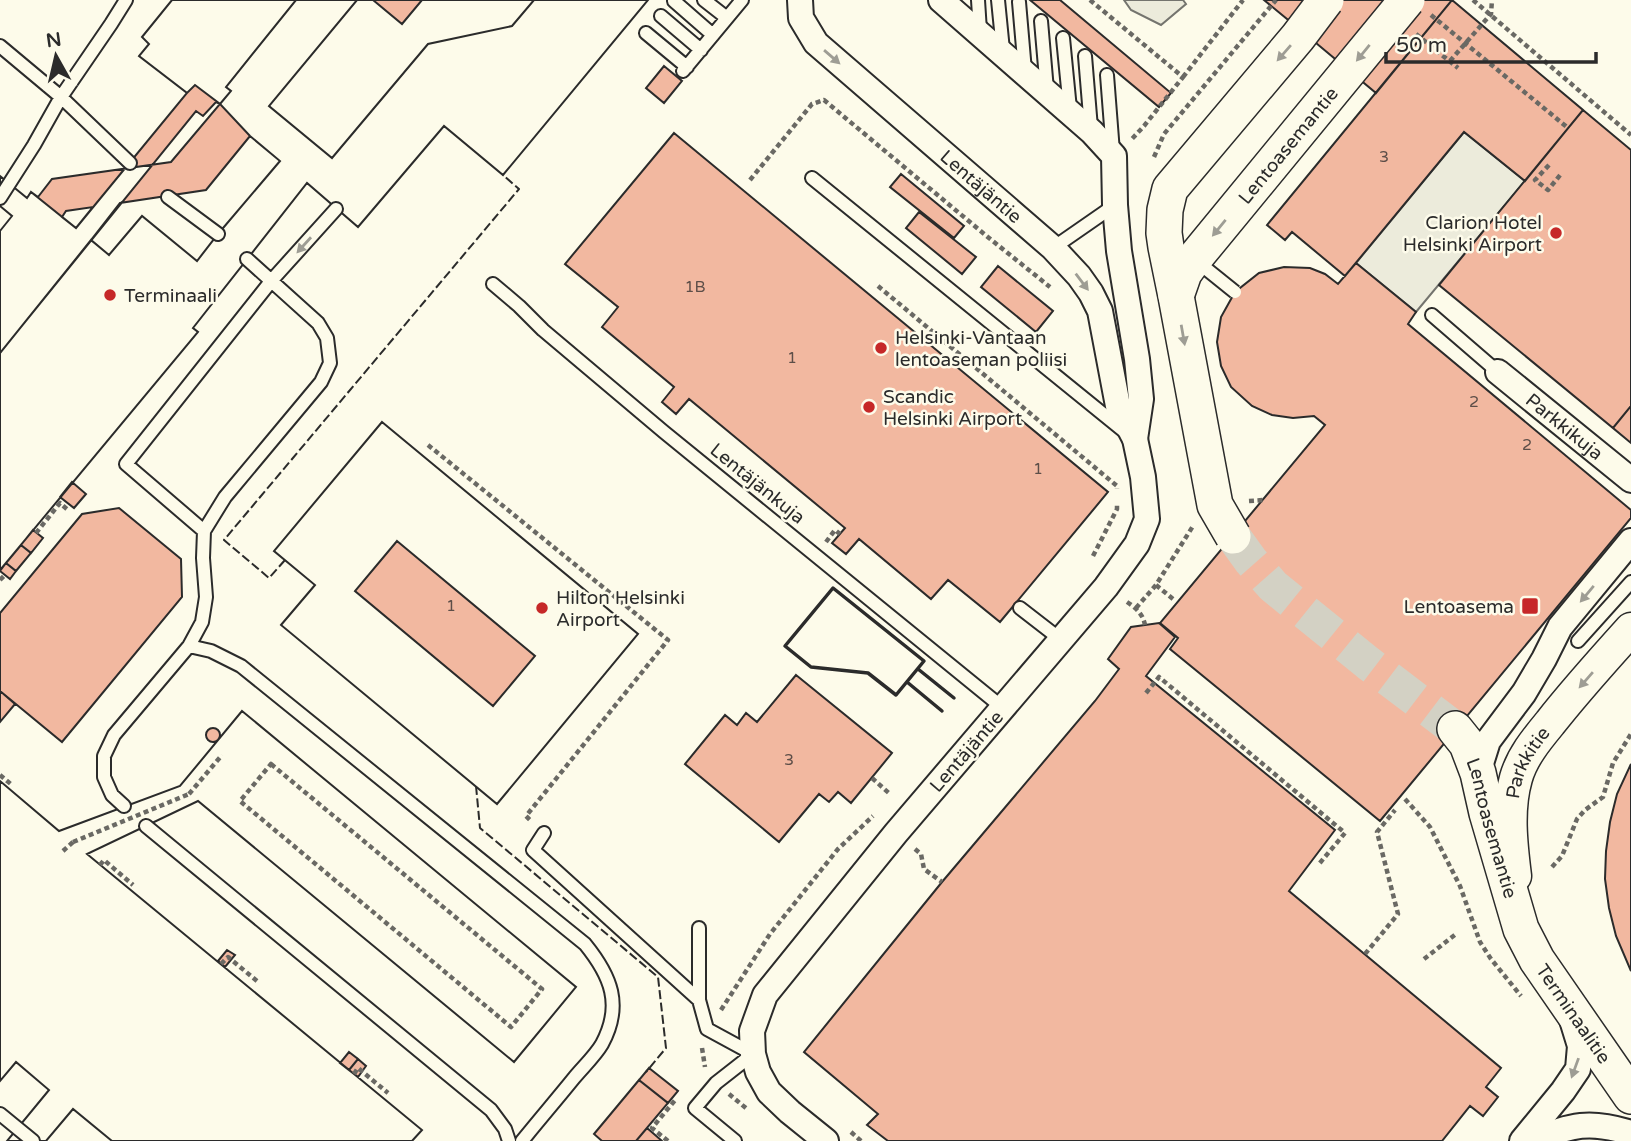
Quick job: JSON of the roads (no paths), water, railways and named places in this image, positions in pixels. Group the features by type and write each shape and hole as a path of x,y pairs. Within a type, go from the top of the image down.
{"main road":[{"name":"Lentoasemantie","path":"1234,519 1215,505 1176,296 1184,273 1165,210 1170,189 1326,0"},
{"name":"Lentoasemantie","path":"1180,253 1417,6"},
{"name":"Lentoasemantie","path":"1455,729 1467,744 1478,773 1521,929"},
{"name":"Terminaalitie","path":"1521,929 1537,960 1631,1096"}],"street":[{"name":"Lentäjäntie","path":"753,1054 752,1031 765,995 896,833 1106,587 1137,544 1147,519 1143,477 1135,439 1118,406 1100,311 1091,293 1053,248 816,43 802,18 800,0"},
{"path":"959,4 981,35 1092,132 1121,149"},
{"name":"Lentäjäntie","path":"1121,149 1115,205 1119,251 1141,399 1135,439"},
{"name":"Parkkikuja","path":"1498,372 1631,480"},
{"path":"1478,773 1488,740 1524,693 1560,627 1631,541"},
{"name":"Parkkitie","path":"1521,929 1511,843 1516,778 1529,750 1568,700 1631,629"},
{"path":"1522,1141 1563,1091 1577,1069 1580,1046 1567,1003"},
{"path":"753,1054 758,1072 769,1092 825,1141"},
{"path":"1530,1141 1587,1124 1631,1132"}],"lane":[{"path":"0,198 61,97 125,0"},
{"path":"704,0 727,18"},
{"path":"998,0 1003,54"},
{"path":"674,1 713,35"},
{"path":"646,33 685,69 740,1"},
{"path":"1019,2 1026,75"},
{"path":"661,16 701,50"},
{"path":"1041,20 1048,94"},
{"path":"1063,38 1070,113"},
{"path":"0,47 61,97 130,163"},
{"path":"1085,57 1092,132"},
{"path":"1107,75 1121,149"},
{"path":"812,178 1135,439"},
{"path":"168,197 218,234"},
{"path":"1053,248 1115,205"},
{"path":"204,531 126,464 272,280 336,209"},
{"path":"1180,253 1235,292"},
{"path":"124,806 112,795 104,777 104,756 114,735 188,646 202,622 206,597 204,531 225,497 321,382 330,363 327,338 318,323 247,259"},
{"name":"Lentäjänkuja","path":"493,284 543,330 654,423 1003,708"},
{"path":"1432,315 1498,372"},
{"path":"1578,641 1631,582"},
{"path":"1020,608 1060,639"},
{"path":"188,646 211,650 241,666 585,944 600,963 610,984 614,1002 611,1023 601,1046 522,1141"},
{"path":"146,826 491,1110 505,1129 509,1141"},
{"path":"544,833 533,850 699,1000"},
{"path":"699,928 699,1000 708,1029 753,1054 716,1083 695,1108 735,1141"},
{"path":"0,1114 33,1141"}],"tunnel":[{"path":"1233,536 1273,586 1455,729"}],"place":[{"name":"Clarion Hotel Helsinki Airport","path":"1556,233"},
{"name":"Terminaali","path":"110,295"},
{"name":"Helsinki-Vantaan lentoaseman poliisi","path":"881,348"},
{"name":"Scandic Helsinki Airport","path":"869,407"},
{"name":"Lentoasema","path":"1530,606"},
{"name":"Hilton Helsinki Airport","path":"542,608"}]}
